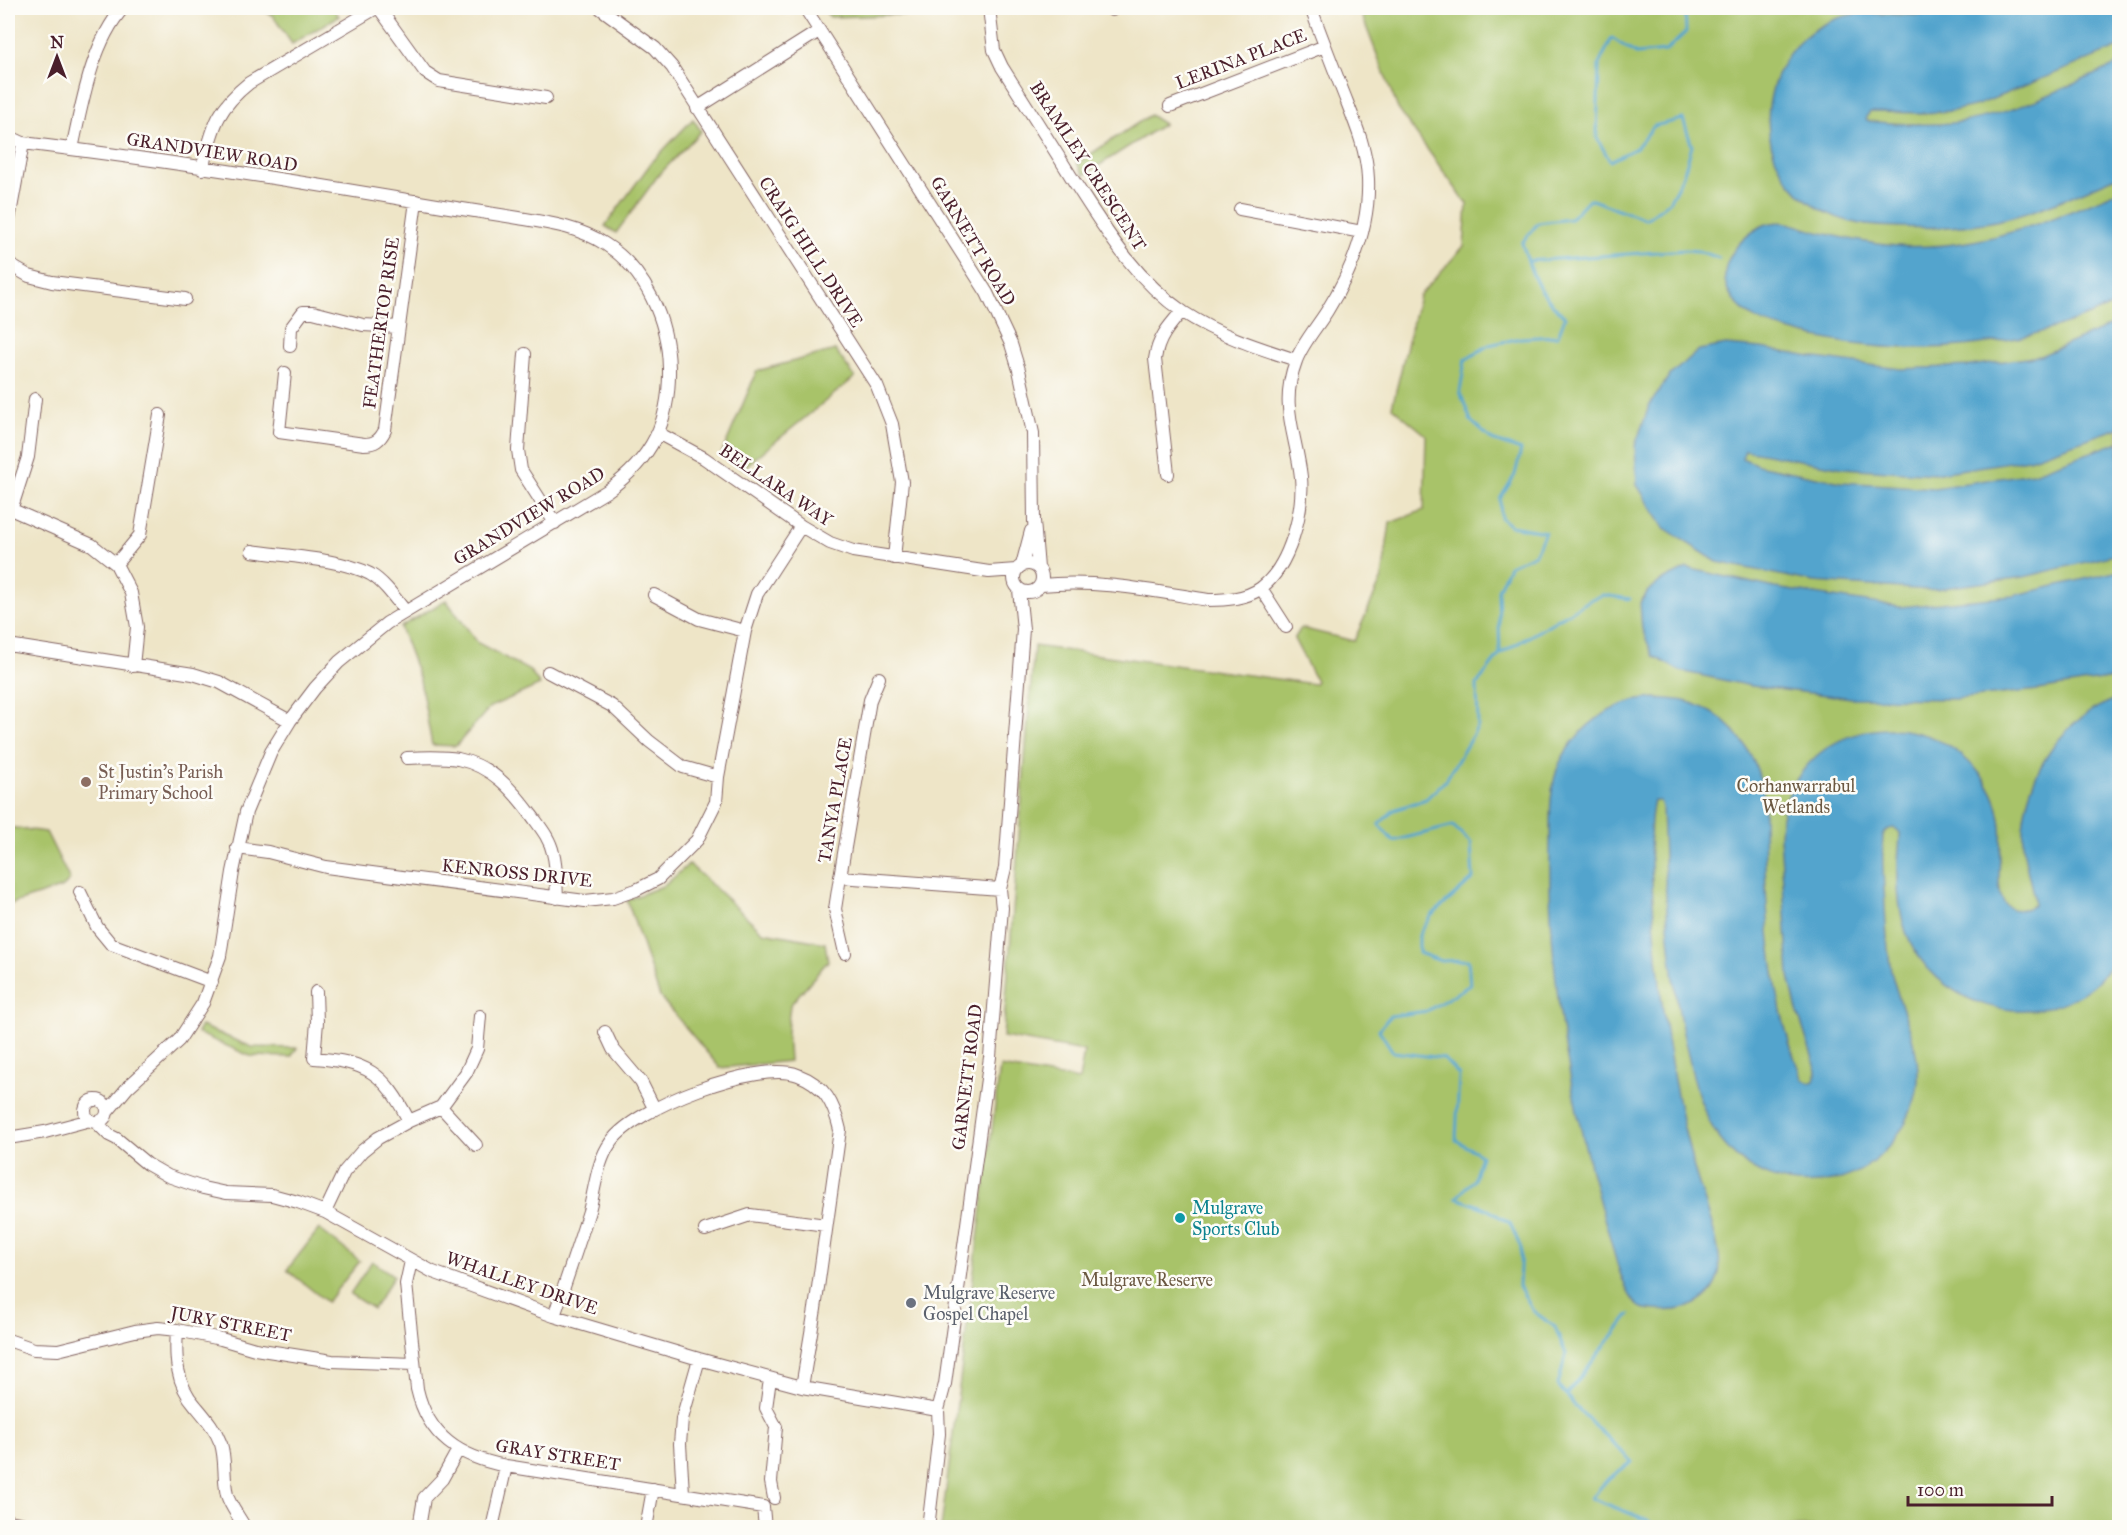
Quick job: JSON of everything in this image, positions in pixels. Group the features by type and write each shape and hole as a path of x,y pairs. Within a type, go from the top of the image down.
{"street":[{"path":"72,149 84,92 105,36 115,17 123,8"},
{"path":"202,169 220,111 233,96 249,83 378,8 425,72 439,81 546,98"},
{"name":"CRAIG HILL DRIVE","path":"600,8 655,48 672,67 877,386 892,424 902,482 894,558"},
{"name":"GARNETT ROAD","path":"805,8 987,293 1019,370 1033,433 1034,521 1039,579 1023,629"},
{"name":"BRAMLEY CRESCENT","path":"989,8 994,50 1002,67 1122,255 1138,273 1182,311 1217,332 1251,346 1296,360"},
{"path":"1017,586 1027,592 1039,579 1108,585 1208,600 1224,600 1240,597 1261,588 1280,566 1293,540 1296,528 1301,477 1288,408 1288,392 1296,360 1337,295 1357,255 1368,197 1366,158 1356,125 1311,8"},
{"path":"697,108 819,31"},
{"name":"LERINA PLACE","path":"1170,106 1325,46"},
{"name":"GRANDVIEW ROAD","path":"8,136 23,142 416,201 560,225 585,232 607,245 624,260 648,291 664,327 668,350 667,409 656,436 642,459 619,483 405,611 372,634 339,662 315,688 290,721 258,779 238,844 220,956 203,1004 179,1040 128,1087 100,1117"},
{"path":"8,225 23,142"},
{"name":"FEATHERTOP RISE","path":"285,374 279,432 372,444 377,441 385,430 416,201"},
{"path":"1240,209 1362,232"},
{"path":"8,264 29,276 52,282 185,299"},
{"path":"1168,474 1155,359 1161,336 1182,311"},
{"path":"290,346 291,328 303,312 313,312 363,325 399,327"},
{"path":"525,354 518,450 521,470 555,523"},
{"path":"35,399 28,457 9,509 92,545 116,564 131,593 135,615 137,627 133,666"},
{"path":"116,564 140,535 160,415"},
{"name":"BELLARA WAY","path":"656,436 704,458 801,526 830,543 853,551 989,572 1019,568 1030,564 1039,579"},
{"name":"GARNETT ROAD","path":"928,1527 939,1434 938,1410 945,1384 990,1058 1002,908 1000,890 1005,868 1023,629 1017,586 1019,568 1034,521"},
{"name":"KENROSS DRIVE","path":"238,844 326,867 585,901 613,898 658,879 697,840 716,802 718,777 745,630 757,594 801,526"},
{"path":"252,551 346,565 371,574 390,592 405,611"},
{"name":"BELLARA WAY","path":"989,572 1017,586"},
{"path":"1261,588 1286,627"},
{"path":"654,596 699,619 745,630"},
{"path":"8,645 193,675 219,682 290,721"},
{"path":"548,672 612,706 648,741 683,767 718,777"},
{"name":"TANYA PLACE","path":"879,678 870,700 840,877 1000,890"},
{"path":"408,758 437,757 460,760 480,767 501,779 546,834 553,851 557,898"},
{"path":"840,877 835,909 845,953"},
{"path":"80,892 97,927 111,944 212,982"},
{"path":"316,992 317,1022 314,1058 358,1064 372,1073 394,1093 409,1120"},
{"path":"325,1212 344,1172 362,1151 378,1138 409,1120 441,1107 466,1073 477,1049 480,1016"},
{"path":"605,1032 613,1049 641,1082 654,1108"},
{"path":"554,1316 589,1211 601,1162 611,1142 626,1126 654,1108 720,1081 777,1072 797,1074 817,1084 828,1095 836,1110 840,1130 802,1387"},
{"name":"GRANDVIEW ROAD","path":"100,1100 128,1087"},
{"path":"8,1138 45,1132 100,1117 106,1106 100,1100 93,1100 58,1127"},
{"path":"86,1107 86,1114 100,1117"},
{"path":"441,1107 476,1145"},
{"name":"WHALLEY DRIVE","path":"100,1117 117,1139 147,1164 168,1176 226,1193 272,1195 298,1202 325,1212 433,1272 554,1316 802,1387 938,1410"},
{"path":"705,1230 750,1215 826,1226"},
{"name":"GRAY STREET","path":"416,1263 406,1284 420,1403 428,1419 448,1443 485,1462 683,1492 763,1507 765,1527"},
{"name":"JURY STREET","path":"8,1340 34,1349 58,1350 135,1331 158,1328 221,1339 255,1349 332,1361 414,1361"},
{"path":"177,1330 177,1361 181,1382 193,1404 213,1427 220,1442 228,1497 245,1527"},
{"path":"683,1492 680,1444 682,1419 699,1359"},
{"path":"770,1379 766,1408 776,1427 771,1482 774,1498"},
{"path":"419,1527 424,1498 442,1479 459,1450"},
{"path":"492,1527 506,1466"},
{"path":"646,1527 652,1489"},
{"path":"8,1521 45,1527"}],"green space":[{"path":"260,8 333,8 339,16 292,44 273,16"},
{"path":"822,8 980,8 980,12 830,17"},
{"path":"1359,8 2119,8 2119,1527 941,1528 1000,1067 1079,1080 1084,1051 1003,1037 1034,646 1314,684 1316,681 1294,639 1301,628 1354,641 1382,578 1390,523 1424,510 1426,435 1392,407 1419,296 1464,246 1467,204 1398,109"},
{"path":"1150,115 1164,124 1084,175 1077,163"},
{"path":"693,119 701,131 657,177 616,233 605,226 651,163"},
{"path":"835,350 855,377 743,468 722,453 757,371"},
{"path":"446,600 478,643 530,671 540,685 490,707 456,746 432,745 420,680 400,627"},
{"path":"8,827 46,832 70,880 63,887 8,905"},
{"path":"689,864 763,932 825,943 828,961 790,1005 787,1031 789,1061 720,1068 660,997 627,900 665,885"},
{"path":"201,1026 252,1047 297,1048 291,1057 250,1056 197,1033"},
{"path":"319,1229 360,1261 327,1302 287,1270"},
{"path":"372,1261 394,1276 373,1309 350,1294"}],"water":[{"path":"1955,8 2119,8 2119,47 1978,105 1953,111 1924,113 1870,112 1866,119 1900,124 1952,123 1974,120 2037,100 2119,64 2119,176 2023,214 1963,226 1916,228 1866,225 1837,217 1816,207 1799,193 1785,176 1775,156 1769,135 1769,111 1773,87 1790,52 1811,32 1846,16 1869,13 1920,15"},
{"path":"2119,191 2119,303 2069,323 2030,335 1982,344 1935,348 1870,346 1835,341 1801,334 1758,320 1740,307 1726,286 1725,272 1734,250 1751,233 1771,223 1787,223 1818,232 1888,245 1956,244 1984,239 2039,223"},
{"path":"2119,322 2119,428 2029,459 1934,474 1843,468 1745,450 1742,458 1758,465 1841,482 1934,488 2033,473 2119,442 2119,554 2024,577 1929,590 1814,582 1717,562 1664,528 1637,485 1635,446 1649,406 1669,376 1699,350 1726,345 1761,348 1901,369 1970,366 2040,356"},
{"path":"1687,568 1775,588 1900,607 2012,596 2119,571 2119,676 2038,690 1956,699 1852,698 1751,686 1680,671 1653,656 1642,629 1640,603 1648,591 1661,581"},
{"path":"1655,698 1684,701 1715,714 1739,736 1755,765 1764,797 1767,904 1775,978 1791,1048 1803,1080 1809,1083 1814,1081 1817,1071 1796,1007 1789,976 1780,836 1786,801 1801,773 1823,751 1850,736 1880,729 1911,731 1942,742 1975,768 1992,793 2001,827 1999,879 2002,898 2012,909 2024,909 2034,905 2034,898 2024,855 2023,829 2032,787 2041,767 2052,748 2082,718 2100,706 2120,698 2119,952 2107,971 2091,987 2066,1001 2040,1009 2012,1010 1985,1005 1960,994 1938,978 1919,957 1906,932 1900,908 1898,882 1900,833 1892,828 1883,835 1888,954 1892,975 1916,1052 1918,1083 1910,1113 1884,1151 1860,1170 1832,1181 1800,1183 1770,1177 1743,1162 1731,1152 1709,1121 1694,1080 1676,997 1666,902 1662,807 1660,801 1654,801 1650,830 1651,862 1664,1021 1683,1123 1720,1261 1715,1284 1703,1299 1685,1308 1665,1311 1642,1308 1630,1296 1617,1264 1595,1187 1564,1041 1557,992 1550,893 1551,802 1556,771 1560,762 1580,733 1608,711 1630,702"}],"waterway":[{"path":"1657,1528 1647,1520 1591,1498 1609,1478 1632,1462 1575,1406 1558,1385 1566,1354 1555,1327 1533,1311 1519,1286 1521,1248 1510,1223 1485,1208 1456,1198 1474,1180 1481,1155 1456,1140 1459,1075 1443,1058 1393,1052 1379,1030 1390,1016 1427,1011 1470,985 1468,960 1441,961 1419,953 1419,935 1431,916 1473,879 1471,843 1453,826 1393,841 1379,824 1394,810 1426,799 1446,780 1478,726 1477,684 1500,654 1498,590 1509,566 1535,554 1545,532 1511,526 1501,518 1500,499 1515,475 1521,450 1492,440 1471,421 1460,392 1465,360 1489,345 1521,338 1558,336 1565,317 1537,283 1522,243 1538,223 1570,219 1589,199 1646,219 1669,202 1683,176 1692,146 1683,119 1654,126 1636,148 1610,161 1597,138 1599,64 1612,38 1636,54 1666,51 1686,32 1685,8"},
{"path":"1528,261 1686,250 1698,251 1719,258"},
{"path":"1500,654 1592,599 1603,595 1630,599"},
{"path":"1566,1395 1630,1314"}],"place":[{"name":"St Justin's Parish Primary School","path":"86,782"},
{"name":"Mulgrave Sports Club","path":"1180,1218"},
{"name":"Mulgrave Reserve Gospel Chapel","path":"911,1303"}],"park label":[{"name":"Corhanwarrabul Wetlands","path":"1796,796"},
{"name":"Mulgrave Reserve","path":"1147,1280"}]}
